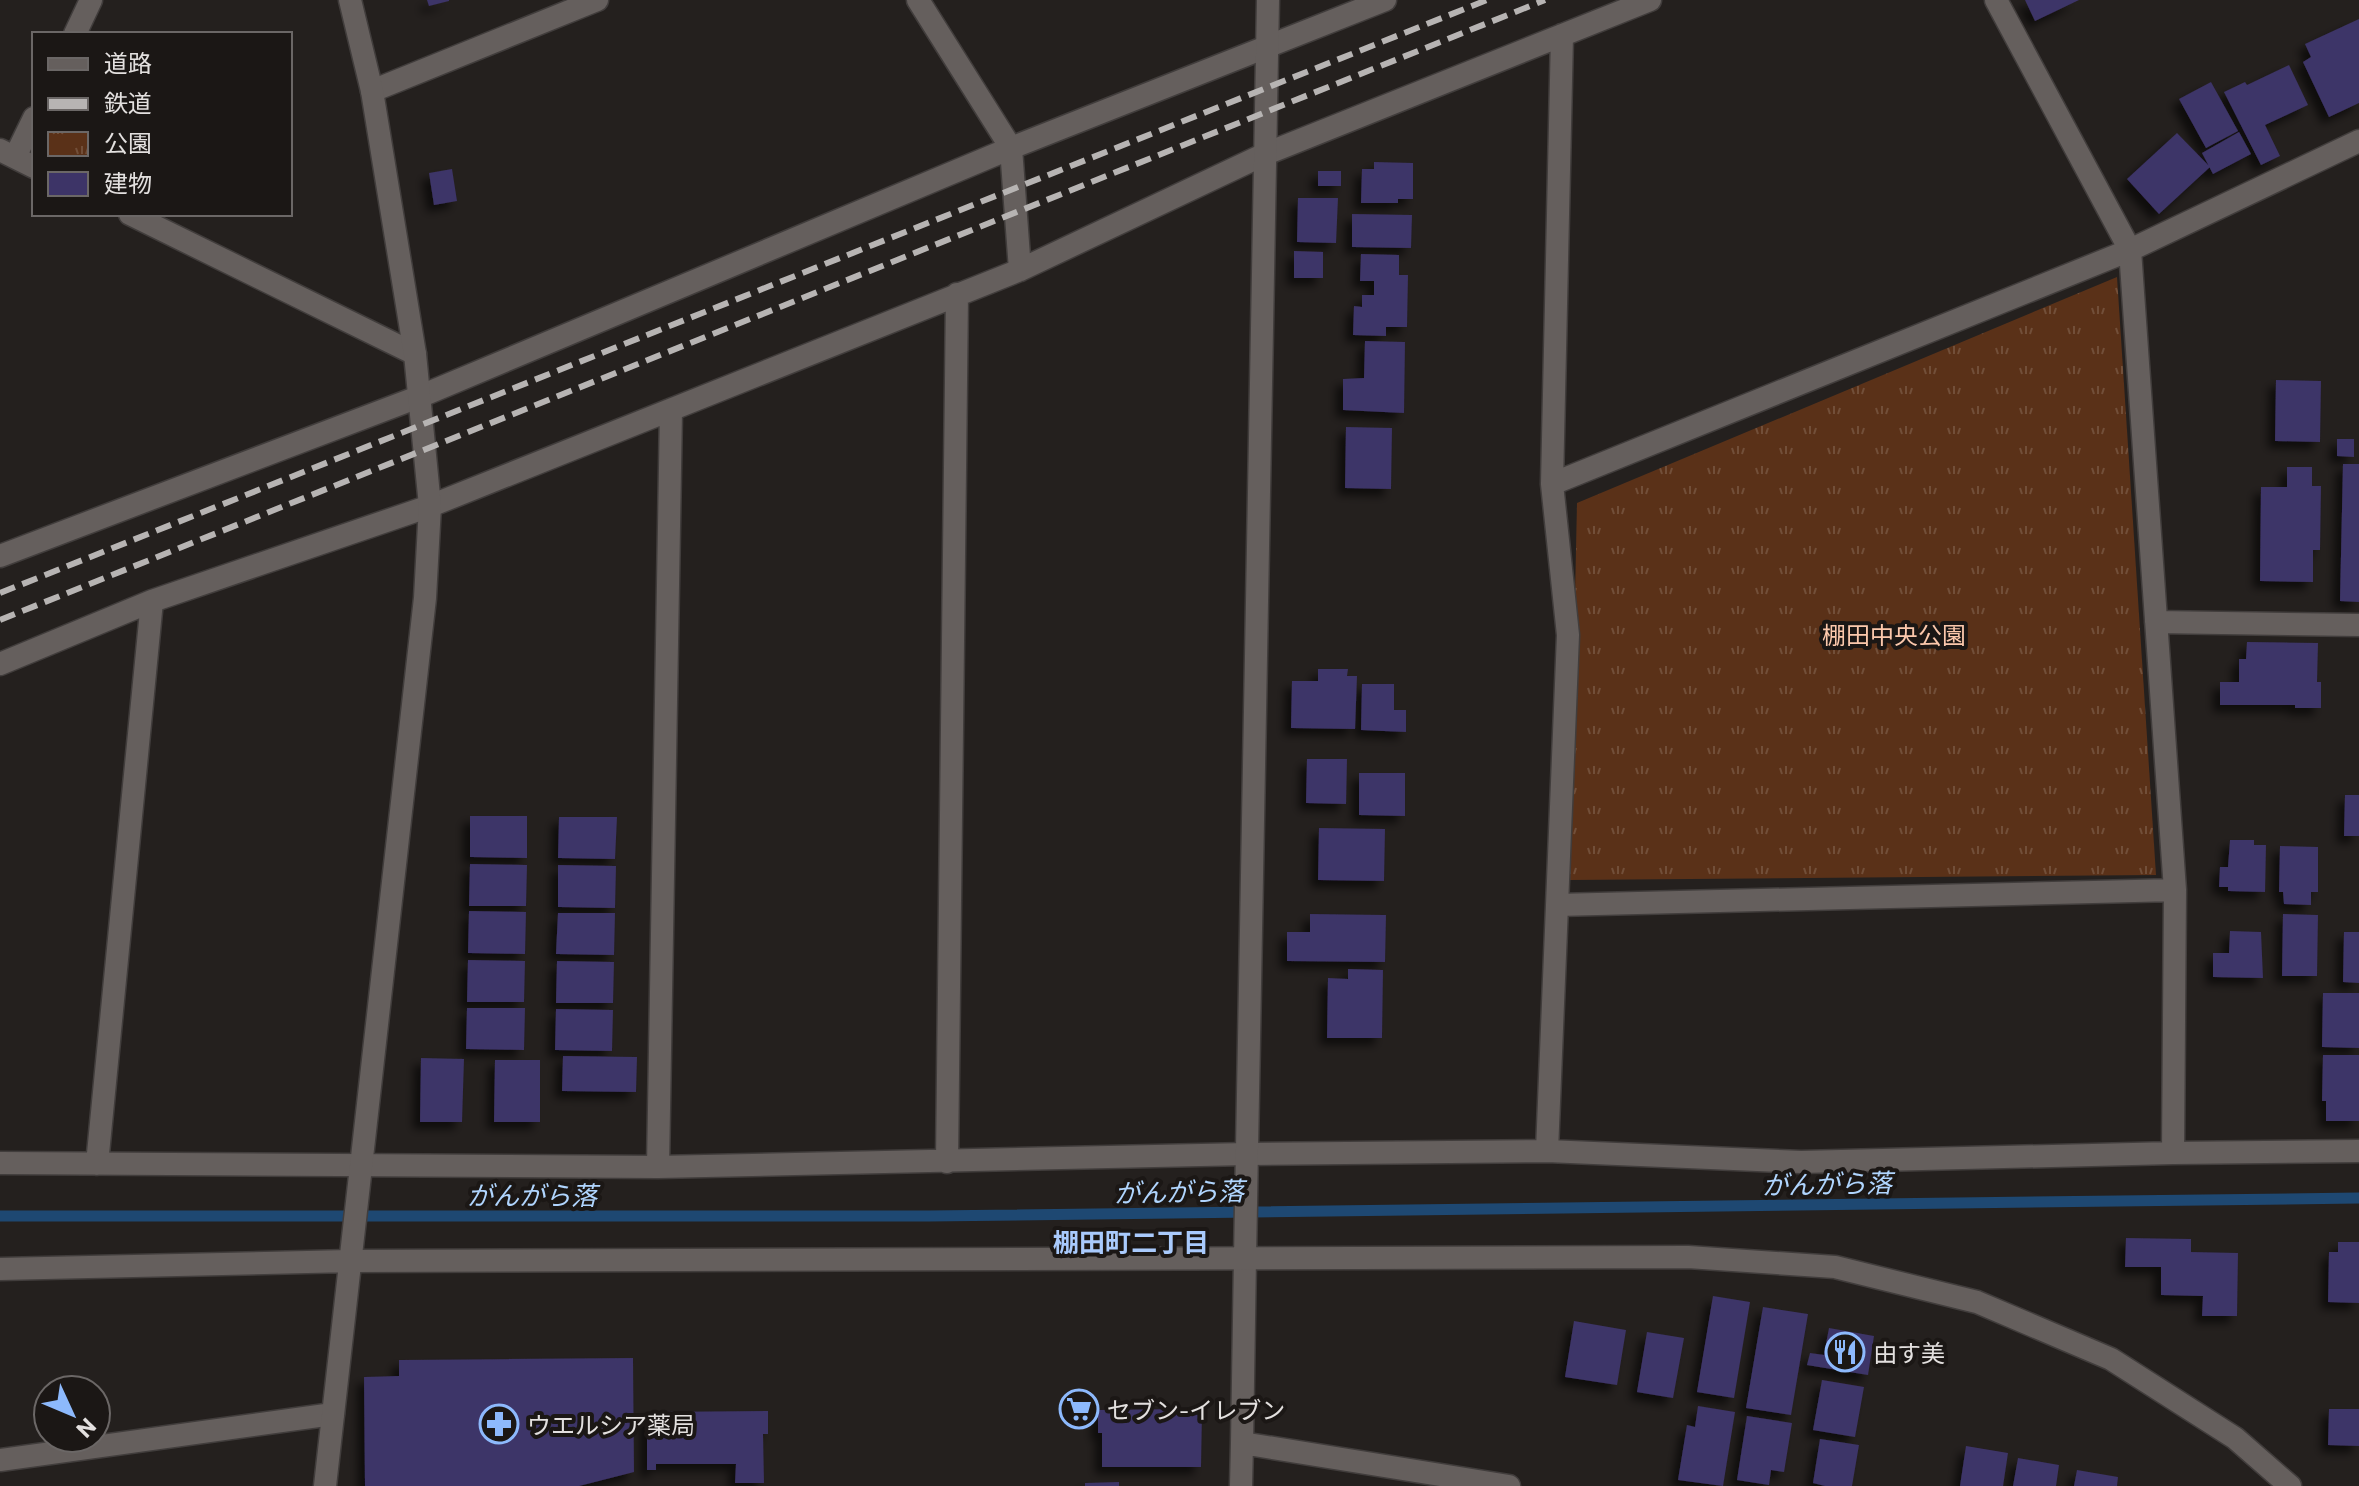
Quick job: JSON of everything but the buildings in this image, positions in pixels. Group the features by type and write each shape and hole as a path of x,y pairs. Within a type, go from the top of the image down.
{"street":[{"path":"76,32 91,0"},
{"path":"325,1486 425,598 430,506 415,354 372,91 350,0"},
{"path":"372,91 597,0"},
{"path":"918,0 1011,148 1020,270"},
{"path":"1241,1486 1268,0"},
{"path":"0,556 421,396 1011,148 1385,0"},
{"path":"0,664 152,601 430,506 1020,270 1263,155 1562,35 1624,5 1650,0"},
{"path":"1996,0 2130,250 2175,890 2173,1153"},
{"path":"1547,1151 1568,635 1552,484 1562,35"},
{"path":"16,158 32,122"},
{"path":"1552,484 2130,250 2359,141"},
{"path":"134,216 415,354"},
{"path":"947,1162 957,294"},
{"path":"658,1167 671,410"},
{"path":"97,1164 152,601"},
{"path":"2156,622 2359,625"},
{"path":"1557,905 2175,890"},
{"path":"0,1163 658,1167 1547,1151 1801,1162 2359,1151"},
{"path":"0,1269 350,1261 1688,1257 1835,1267 1977,1302 2111,1359 2235,1438 2279,1482"},
{"path":"0,1460 333,1414"},
{"path":"1242,1443 1509,1486"}],"green space":[{"name":"棚田中央公園","path":"2117,277 2156,875 1569,880 1577,503"}],"waterway":[{"name":"がんがら落","path":"0,1216 929,1216 2359,1198"}],"railway":[{"path":"0,593 1487,0"},
{"path":"0,620 1545,0"}],"place":[{"name":"由す美","path":"1845,1352"},
{"name":"セブン-イレブン","path":"1079,1409"},
{"name":"ウエルシア薬局","path":"499,1424"}],"district":[{"name":"棚田町二丁目","path":"1131,1241"}]}
